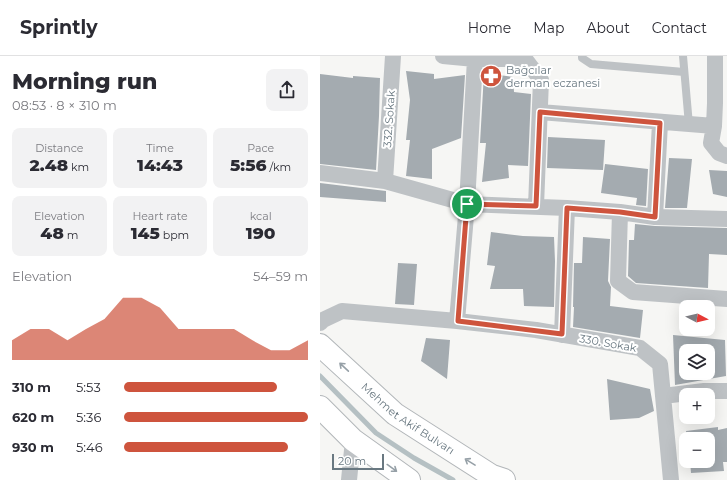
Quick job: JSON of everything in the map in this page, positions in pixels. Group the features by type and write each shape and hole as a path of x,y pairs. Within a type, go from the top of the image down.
{"main road":[{"name":"Mehmet Akif Bulvarı","path":"320,345 395,414 492,476 504,480"},
{"path":"320,407 353,440 409,480"}],"street":[{"name":"332. Sokak","path":"385,181 393,56"},
{"path":"443,56 475,59 525,59 541,80 536,206"},
{"path":"715,56 714,126 711,143 719,153 727,156"},
{"path":"458,321 467,204 475,59"},
{"path":"540,112 660,123 714,126"},
{"path":"655,217 660,123"},
{"path":"320,173 385,181 467,204 567,208 620,212 655,217 727,219"},
{"path":"562,334 567,208"},
{"path":"620,212 618,281 633,292 727,299"},
{"name":"330. Sokak","path":"320,323 342,311 458,321 562,334 640,348 660,364 671,480"},
{"path":"663,396 727,390"},
{"path":"349,480 353,440"}],"lane":[{"path":"582,56 582,58 591,64 684,72"},
{"path":"683,56 689,125"}],"building":[{"path":"406,71 434,74 434,79 465,75 461,138 432,149 432,179 406,176 410,140 406,140 410,100"},
{"path":"484,73 513,77 514,92 531,94 528,166 508,165 509,178 482,182 486,143 480,143"},
{"path":"320,74 353,78 353,76 380,78 376,170 320,164"},
{"path":"548,137 605,140 603,170 547,168"},
{"path":"669,158 692,159 687,208 665,208"},
{"path":"605,164 648,169 646,206 636,205 637,198 601,193"},
{"path":"709,170 727,171 727,197 713,194"},
{"path":"320,183 386,191 386,202 320,197"},
{"path":"635,224 727,228 727,255 709,254 708,288 636,283 628,276 629,240 634,240"},
{"path":"491,232 523,236 554,237 554,307 524,306 523,289 490,289 495,266 487,265"},
{"path":"583,237 610,239 608,281 611,287 610,306 643,310 640,338 573,327 574,263 582,263"},
{"path":"398,263 417,264 414,305 395,304"},
{"path":"673,335 725,340 726,376 715,378 715,344 679,344 679,380 703,380 675,385"},
{"path":"426,338 450,340 447,379 421,361"},
{"path":"607,379 650,389 654,411 639,418 610,420"},
{"path":"718,427 718,430 727,428 727,462 723,462 724,471 691,473 691,468 715,468 715,432 686,431"}],"waterway":[{"path":"320,376 376,433 414,458 453,480"}],"place":[{"name":"Bağcılar derman eczanesi","path":"491,76"}],"route":[{"path":"540,112 660,123 655,217 620,212 567,208 562,334 458,321 467,204 536,206 540,112"}]}
